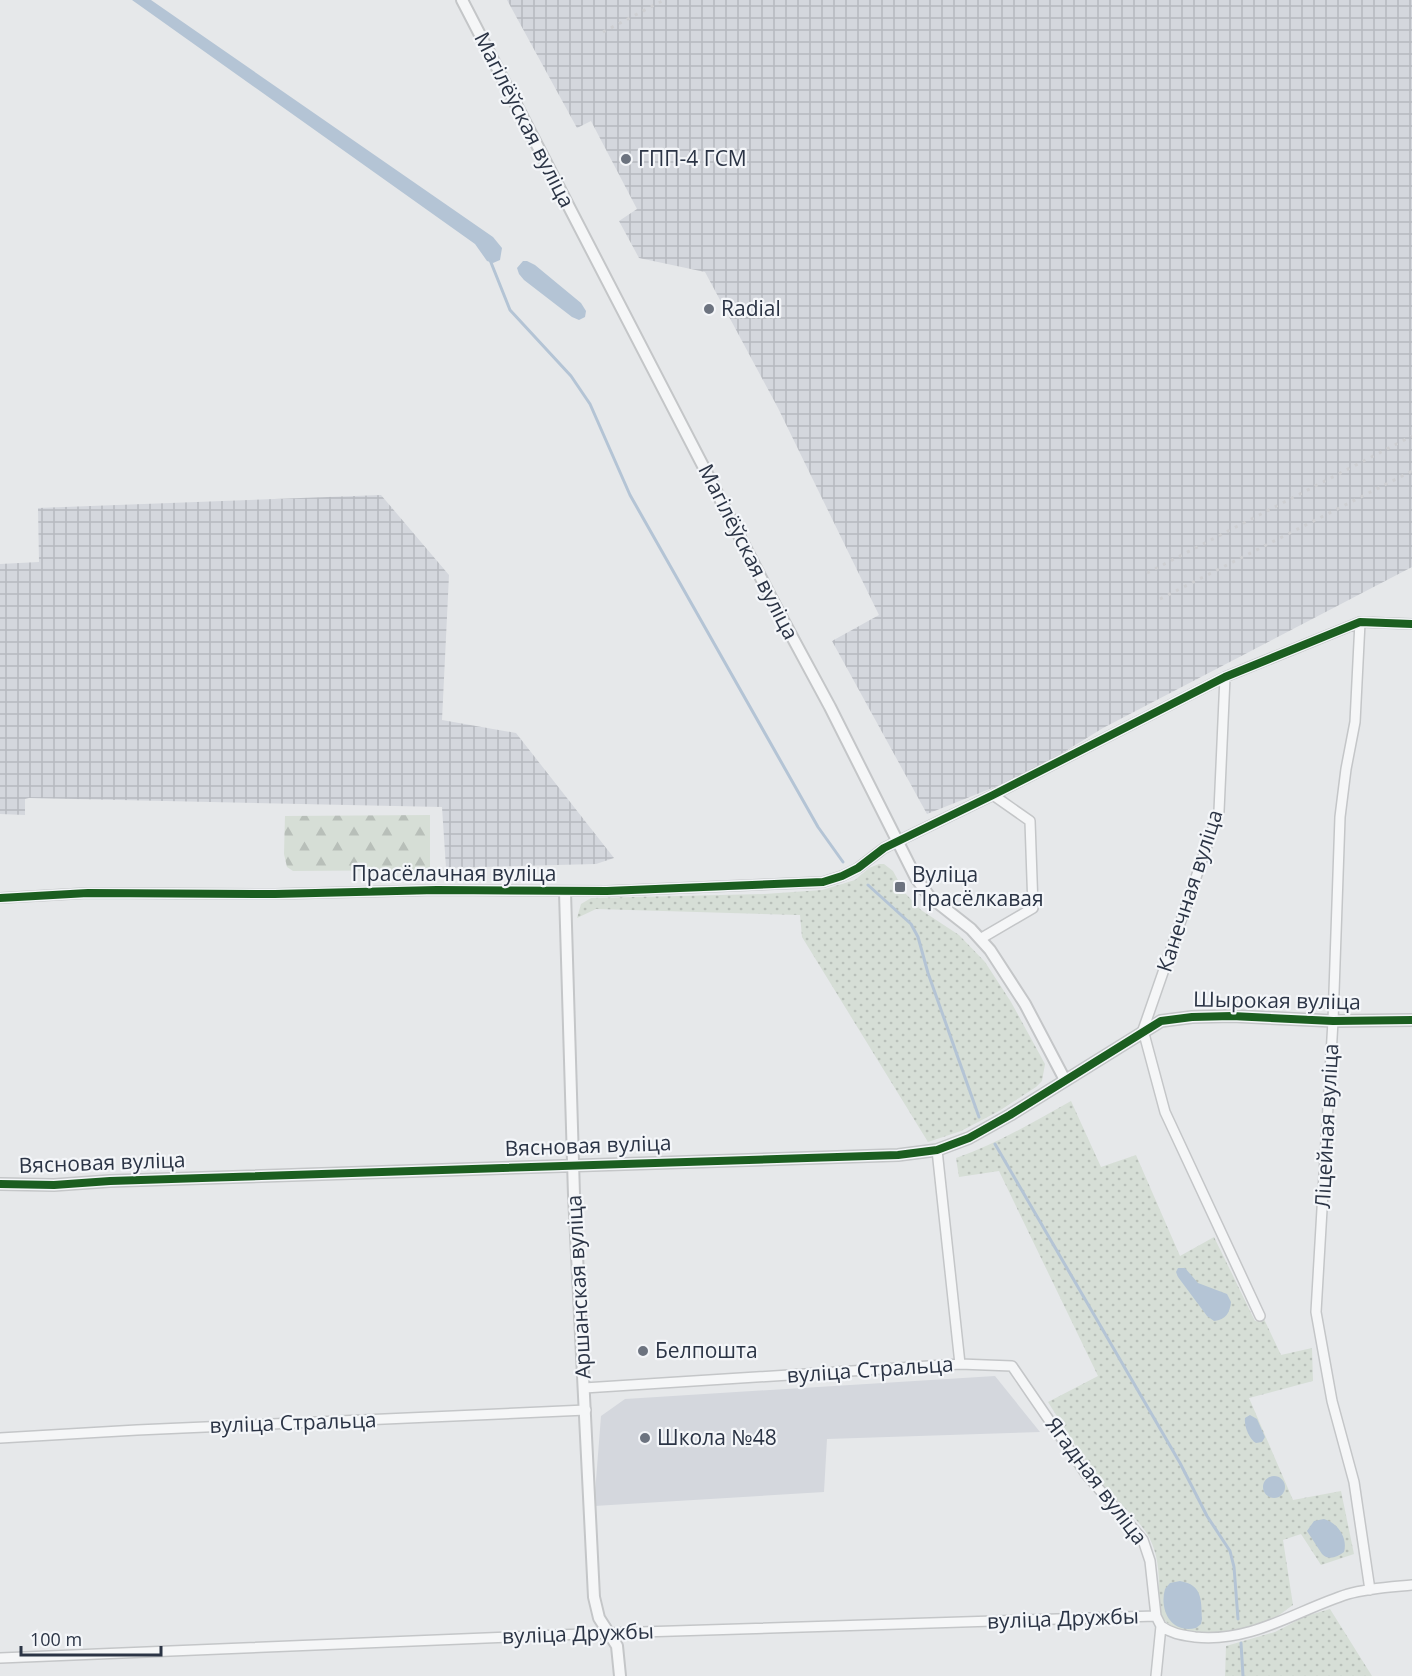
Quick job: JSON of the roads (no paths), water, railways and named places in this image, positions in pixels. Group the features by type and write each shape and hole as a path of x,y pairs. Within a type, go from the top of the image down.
{"street":[{"name":"Магілёўская вуліца","path":"462,0 830,707 916,878 929,896 970,929 990,950 1025,1004 1065,1080"},
{"name":"Прасёлачная вуліца","path":"0,898 88,893 275,894 437,890 566,892 823,882 858,868 884,848 1225,677 1360,622"},
{"path":"1360,622 1412,624"},
{"name":"Ліцейная вуліца","path":"1360,622 1355,722 1340,818 1333,1021 1316,1312 1332,1401 1354,1482 1370,1590"},
{"name":"Канечная вуліца","path":"1143,1030 1219,811 1225,677"},
{"path":"980,939 1033,908 1030,821 993,795"},
{"name":"Аршанская вуліца","path":"566,892 574,1165 595,1606 617,1646 620,1676"},
{"name":"Шырокая вуліца","path":"1143,1030 1161,1021 1192,1017 1232,1016 1333,1021 1412,1020"},
{"path":"1143,1030 1165,1112 1260,1316"},
{"name":"Вясновая вуліца","path":"0,1184 54,1185 110,1181 898,1155 937,1150 969,1138 1010,1115 1143,1030"},
{"path":"937,1150 960,1364"},
{"name":"вуліца Стральца","path":"584,1388 960,1364 1012,1366"},
{"name":"Ягадная вуліца","path":"1012,1366 1086,1474 1143,1540 1150,1561 1156,1616 1161,1626"},
{"name":"вуліца Стральца","path":"0,1438 585,1410"},
{"path":"1156,1676 1161,1626 1177,1634 1200,1637 1232,1636 1270,1626 1334,1599 1370,1590 1412,1585"},
{"name":"вуліца Дружбы","path":"0,1658 608,1633 1156,1616"}],"water":[{"path":"132,0 151,0 493,237 502,248 500,260 493,263 487,261 475,244"},
{"path":"523,261 535,265 581,303 586,311 585,317 579,320 572,317 524,280 517,268"},
{"path":"1178,1268 1185,1268 1198,1283 1227,1294 1231,1302 1224,1317 1214,1321 1207,1316 1178,1277 1176,1272"},
{"path":"1250,1415 1257,1419 1265,1437 1262,1442 1256,1443 1251,1439 1245,1425 1245,1418"},
{"path":"1274,1476 1282,1479 1285,1487 1282,1495 1274,1498 1266,1495 1263,1487 1266,1479"},
{"path":"1324,1519 1338,1528 1345,1542 1344,1552 1333,1558 1322,1554 1307,1531 1314,1521"},
{"path":"1180,1581 1193,1586 1199,1594 1202,1619 1201,1624 1196,1628 1187,1629 1174,1624 1166,1612 1165,1589 1170,1583"}],"waterway":[{"path":"490,260 510,310 571,376 590,404 630,495 818,827 843,862"},
{"path":"868,885 911,924 918,937 928,973 979,1117"},
{"path":"995,1144 1180,1463 1207,1516 1230,1551 1234,1567 1238,1619"},
{"path":"1241,1643 1243,1676"}],"railway":[{"path":"603,32 664,0"},
{"path":"1147,573 1412,436"},
{"path":"1160,599 1412,471"}],"place":[{"name":"ГПП-4 ГСМ","path":"626,159"},
{"name":"Radial","path":"709,309"},
{"name":"Вуліца Прасёлкавая","path":"900,887"},
{"name":"Белпошта","path":"643,1351"},
{"name":"Школа №48","path":"645,1438"}]}
